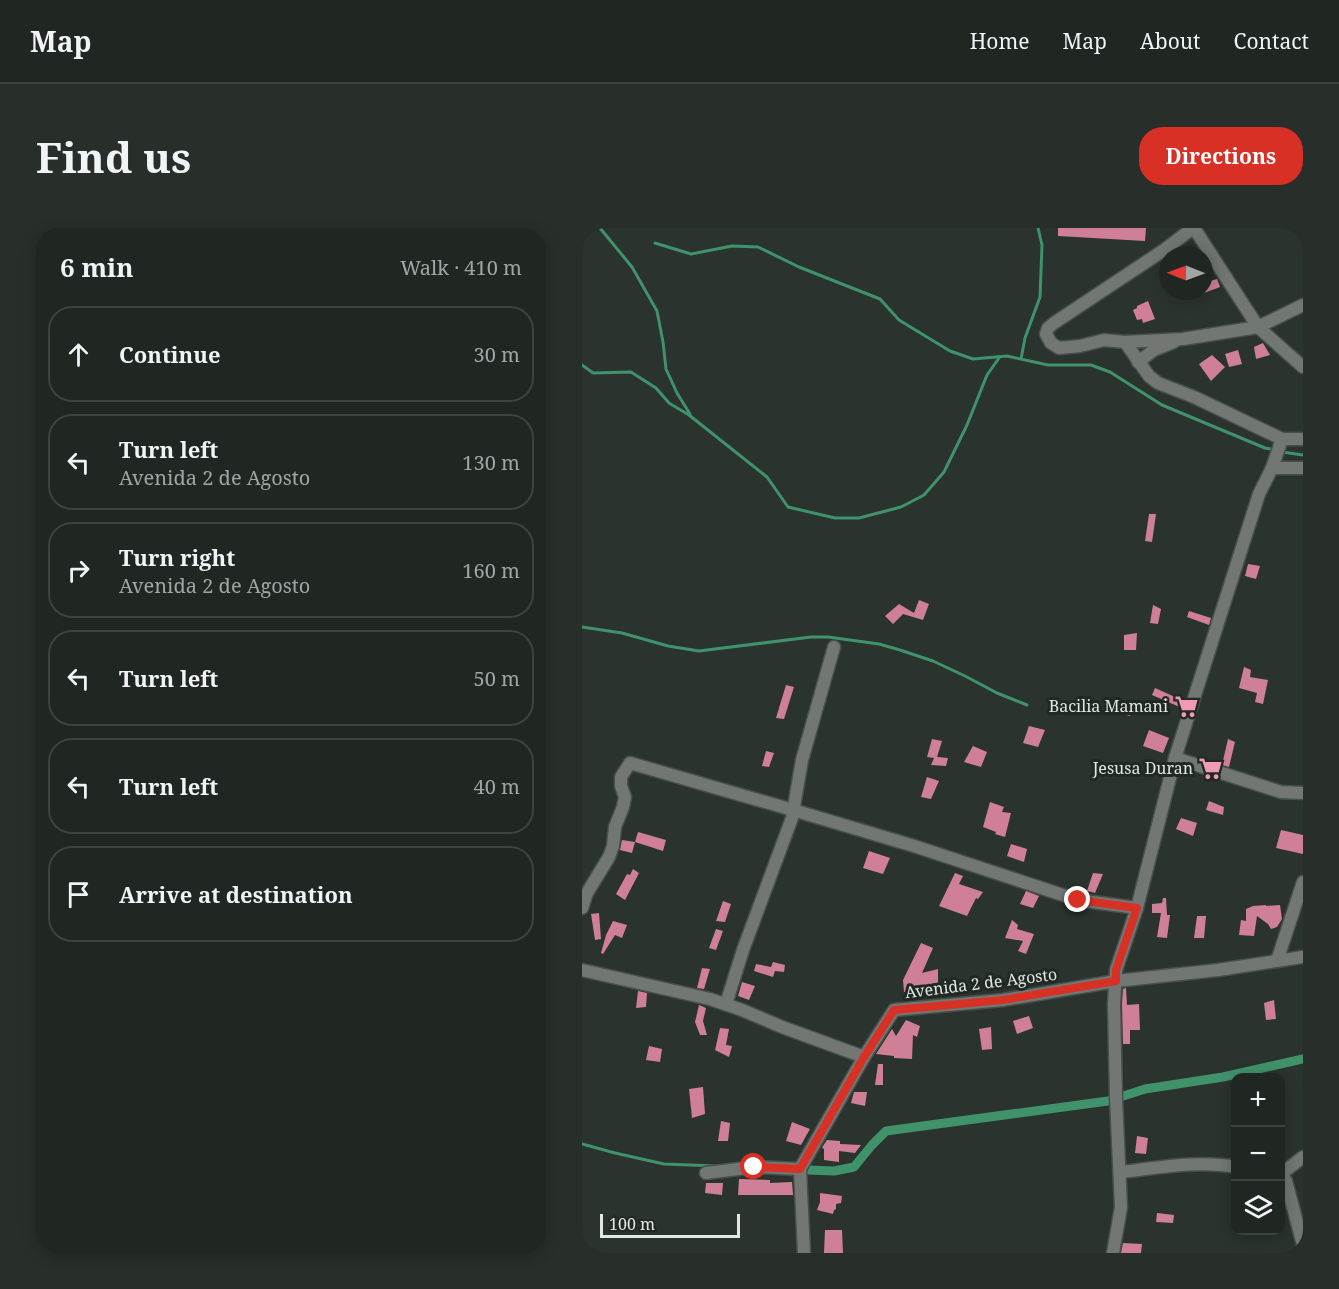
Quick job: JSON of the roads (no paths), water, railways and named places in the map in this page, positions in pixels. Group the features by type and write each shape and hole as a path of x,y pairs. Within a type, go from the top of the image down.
{"street":[{"path":"1303,305 1258,327 1183,339 1125,342 1104,340 1059,348 1051,344 1046,334 1048,328 1054,323 1194,228 1258,327 1303,367"},
{"path":"1138,362 1154,350 1183,339"},
{"path":"1125,342 1149,376 1158,383 1194,397 1280,447 1303,439"},
{"path":"1113,1253 1121,1208 1114,1004 1116,970 1137,908 1175,758 1259,494 1280,447"},
{"path":"1272,468 1303,468"},
{"path":"726,1004 743,950 792,818 802,760 834,646"},
{"path":"1175,758 1281,792 1303,793"},
{"path":"582,908 587,893 609,857 613,846 615,827 625,797 621,777 630,763 914,846 1078,900 1137,908"},
{"path":"1276,961 1303,882"},
{"name":"Avenida 2 de Agosto","path":"800,1169 864,1057 894,1010 1003,1000 1116,981 1218,970 1303,957"},
{"path":"582,970 710,999 864,1057"},
{"path":"1285,1172 1303,1158"},
{"path":"1120,1172 1191,1165 1231,1166"},
{"path":"706,1173 754,1167 800,1169 804,1253"},
{"path":"1285,1180 1303,1245"}],"waterway":[{"path":"600,228 632,267 657,311 666,369 690,414"},
{"path":"1021,359 1025,338 1040,297 1042,245 1038,228"},
{"path":"655,243 691,254 732,246 758,247 799,267 880,299 899,320 950,351 973,359 1007,356 1048,365 1091,365 1110,372 1162,405 1265,448 1276,450"},
{"path":"582,365 593,373 631,372 656,388 669,403 689,415 767,477 788,507 835,518 859,518 901,507 924,495 944,472 967,425 987,375 999,358"},
{"path":"1282,452 1303,455"},
{"path":"582,627 622,633 668,646 699,651 811,637 879,644 933,661 997,693 1027,705"},
{"path":"808,1170 834,1171 854,1167 886,1131 1108,1101 1145,1089 1223,1077 1303,1059"},
{"path":"582,1144 664,1164 716,1166"},
{"path":"767,1162 787,1163"}],"place":[{"name":"Bacilia Mamani","path":"1186,706"},
{"name":"Jesusa Duran","path":"1211,768"}]}
